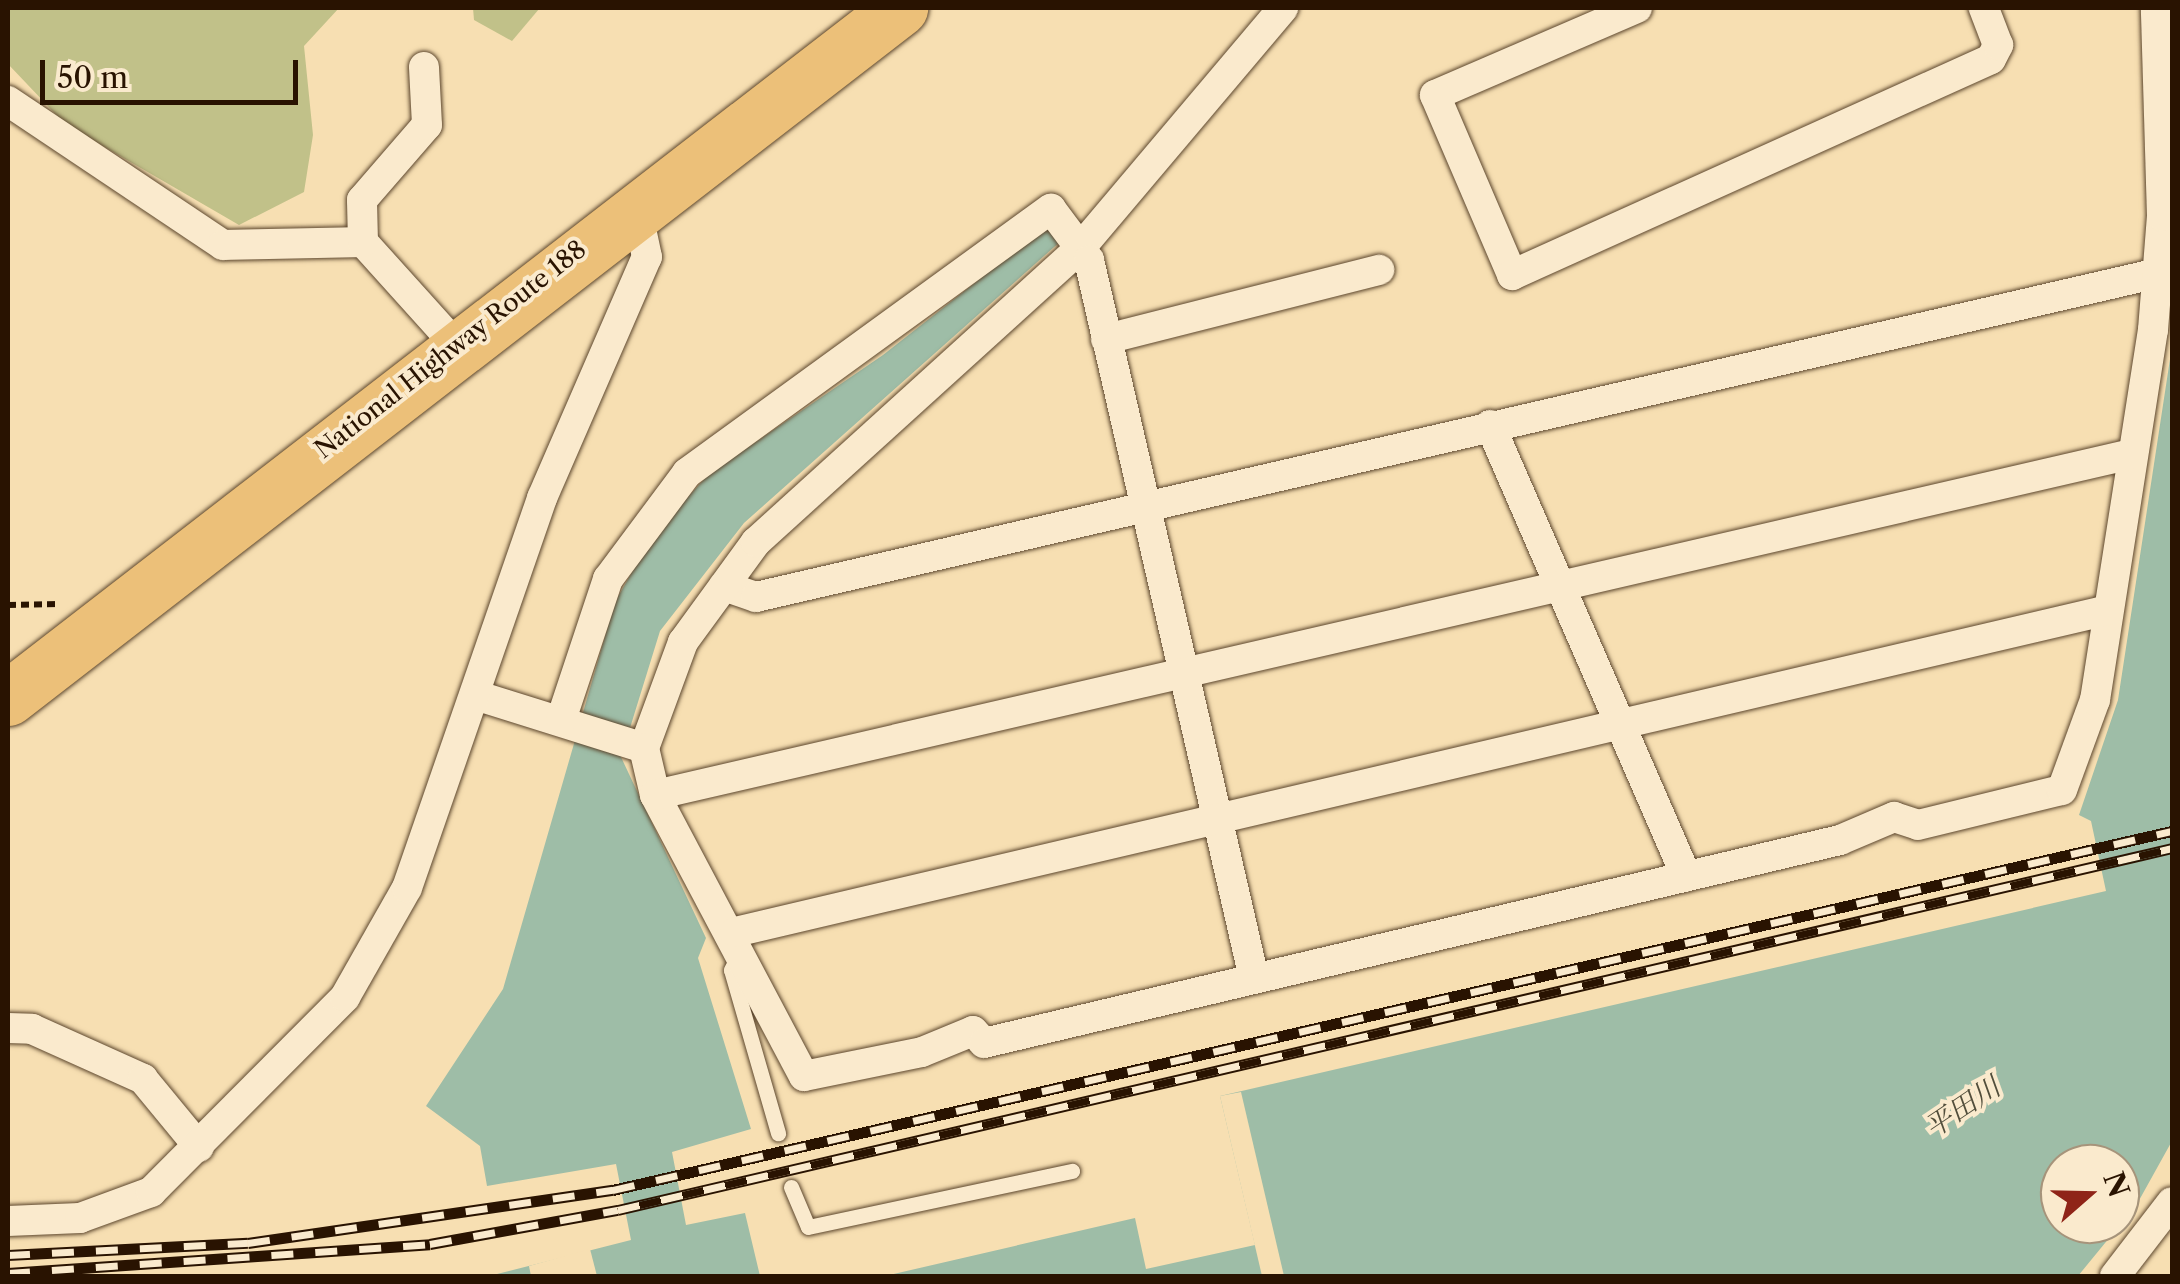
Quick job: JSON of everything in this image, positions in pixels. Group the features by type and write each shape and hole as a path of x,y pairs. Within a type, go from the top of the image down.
{"highway":[{"name":"National Highway Route 188","path":"8,698 455,344 900,8"}],"street":[{"path":"1283,8 1071,233 772,524 683,642 638,746 655,795 739,941 804,1076 922,1052 924,1044 974,1032 984,1043 1253,974 1840,840 1894,817 1918,824 2062,790 2096,700 2158,273 2156,8"},
{"path":"1637,8 1436,95 1512,275 1991,59 1998,44 1984,8"},
{"path":"424,67 427,126 362,200 363,242 455,344"},
{"path":"8,102 223,245 363,242"},
{"path":"568,722 608,579 687,473 1051,209 1071,233 1106,339 1253,974"},
{"path":"8,1221 129,1206 199,1147 345,996 407,888 542,498 647,257 637,210"},
{"path":"1106,339 1379,270"},
{"path":"724,586 756,597 1142,502 2158,273"},
{"path":"1490,425 1686,876"},
{"path":"655,795 2132,454"},
{"path":"739,941 1216,815 1618,719 2108,610"},
{"path":"475,695 638,746"},
{"path":"8,1028 32,1029 144,1078 199,1147"},
{"path":"2116,1276 2172,1202"}],"lane":[{"path":"739,941 730,970 778,1133"},
{"path":"791,1188 808,1227 1072,1172"}],"green space":[{"path":"8,8 339,8 304,46 313,135 304,192 239,225 65,124 8,64"},
{"path":"473,8 539,9 512,41 474,20"}],"water":[{"path":"1050,224 1062,240 744,523 660,631 621,757 706,938 698,958 751,1129 672,1152 686,1225 745,1213 760,1276 489,1276 631,1240 616,1164 487,1186 480,1146 426,1106 503,989 615,602 653,535 709,474 883,355"},
{"name":"平田川","path":"2172,346 2172,1141 2140,1199 2140,1144 2040,1144 2040,1244 2104,1244 2078,1276 885,1276 1135,1218 1146,1269 1255,1245 1220,1096 2106,891 2091,821 2079,815 2118,700"}],"pier":[{"path":"1241,1092 1284,1276 1262,1276 1220,1096"},
{"path":"590,1249 597,1276 531,1276 529,1266"}],"railway":[{"path":"8,1255 248,1243 613,1190 2172,831"},
{"path":"8,1273 430,1244 618,1210 2172,848"}]}
